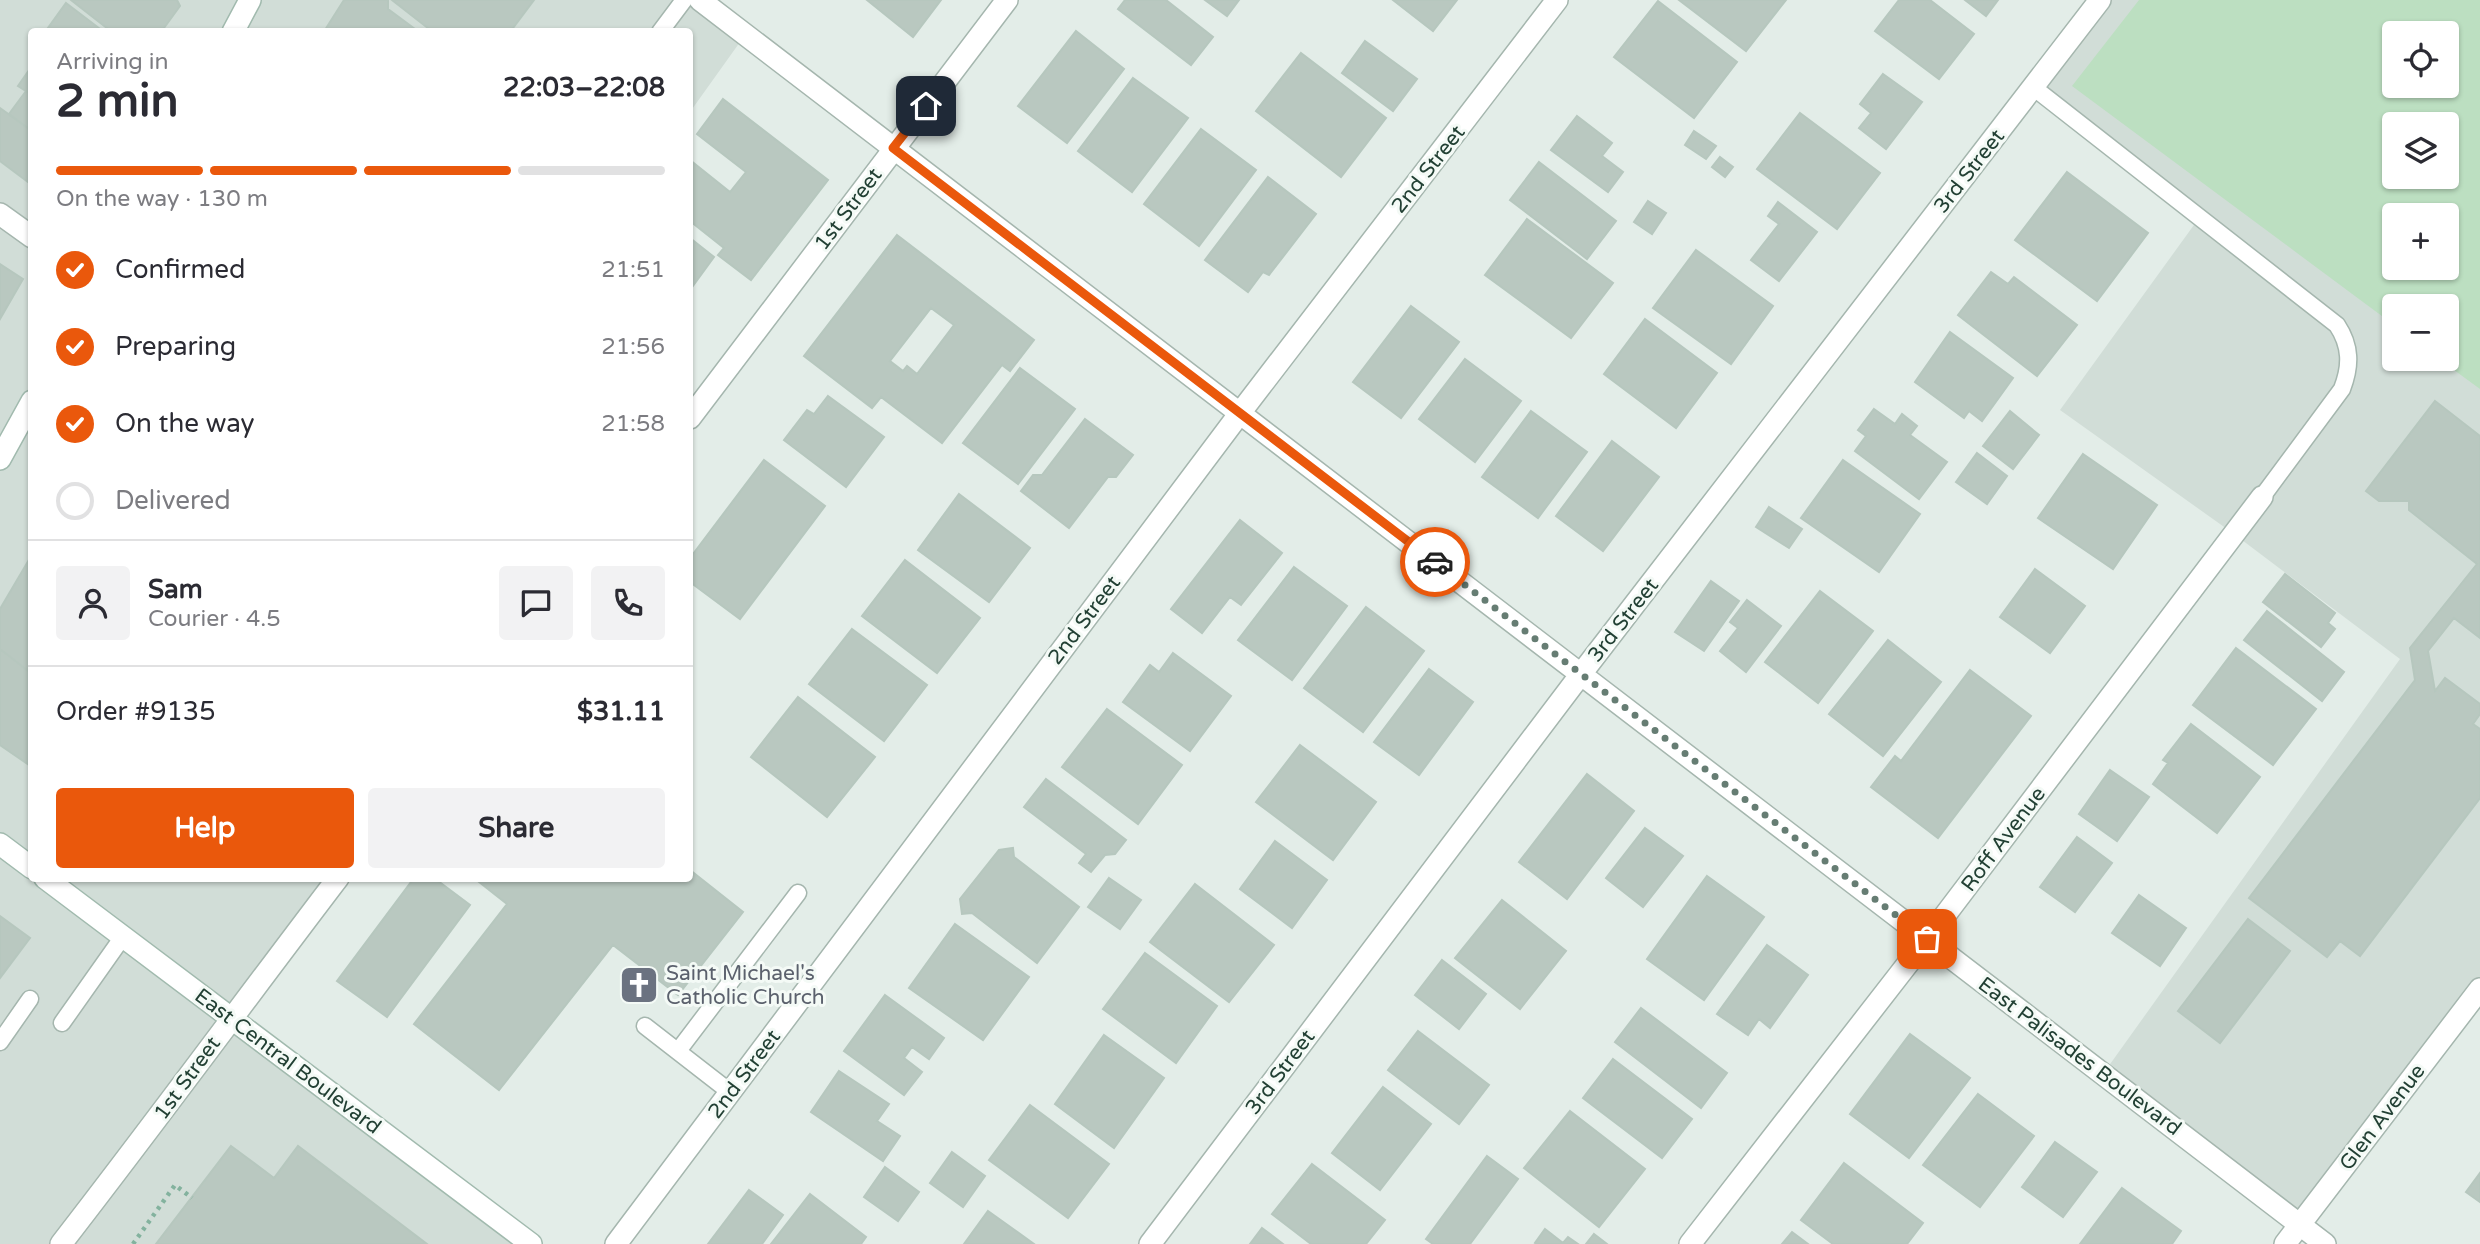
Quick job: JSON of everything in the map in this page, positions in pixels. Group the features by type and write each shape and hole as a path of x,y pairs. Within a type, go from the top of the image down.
{"street":[{"path":"235,28 250,0"},
{"name":"East Palisades Boulevard","path":"700,0 2325,1244"},
{"name":"1st Street","path":"693,414 1007,0"},
{"name":"2nd Street","path":"616,1244 1240,413 1557,0"},
{"name":"3rd Street","path":"1150,1244 1581,674 2100,0"},
{"path":"0,214 28,234"},
{"path":"0,459 28,408"},
{"name":"Roff Avenue","path":"1690,1244 1927,939 2262,497"},
{"path":"0,844 28,865"},
{"name":"East Central Boulevard","path":"50,882 531,1244"},
{"name":"1st Street","path":"61,1244 169,1105 335,882"},
{"name":"Glen Avenue","path":"2285,1244 2480,989"}],"lane":[{"path":"663,28 684,0"},
{"path":"2033,88 2337,324 2346,338 2348,373 2342,389 2262,497"},
{"path":"678,1051 798,893"},
{"path":"62,1023 122,938"},
{"path":"0,1042 30,999"},
{"path":"645,1026 730,1092"}],"path":[{"path":"133,1244 175,1185 192,1198"}],"shaded area":[{"path":"0,0 700,0 745,35 693,108 693,28 28,28 28,882 336,882 232,1017 531,1244 0,1244"},
{"path":"2100,0 2480,0 2480,989 2300,1224 2103,1074 2400,659 2234,534 2060,410 2199,218 2033,87"}],"green space":[{"path":"2139,0 2480,0 2480,389 2455,371 2459,371 2459,294 2382,294 2382,316 2072,86"}],"building":[{"path":"71,0 177,0 180,6 164,28 107,28"},
{"path":"344,0 388,0 388,9 414,28 326,28"},
{"path":"392,0 534,0 513,28 428,28"},
{"path":"867,0 941,0 913,37"},
{"path":"1125,0 1166,0 1213,37 1191,65 1118,9"},
{"path":"1205,0 1239,0 1227,16"},
{"path":"1393,0 1457,0 1433,31"},
{"path":"1679,0 1786,0 1746,51"},
{"path":"1899,0 1930,0 1974,34 1939,79 1875,31"},
{"path":"1965,0 1998,0 1986,16"},
{"path":"1658,1 1737,62 1694,118 1614,57"},
{"path":"66,3 99,28 48,28"},
{"path":"1076,31 1124,69 1067,143 1018,106"},
{"path":"1365,41 1417,79 1393,111 1342,73"},
{"path":"1301,53 1386,118 1341,177 1256,111"},
{"path":"28,72 28,92 18,86"},
{"path":"1883,74 1922,102 1886,149 1859,128 1871,113 1860,104"},
{"path":"1133,78 1188,118 1132,192 1078,151"},
{"path":"26,91 28,92 28,128 9,114"},
{"path":"723,99 828,180 751,280 718,255 724,248 693,223 693,162 730,192 746,172 697,134"},
{"path":"0,108 28,128 28,182 0,161"},
{"path":"1800,113 1880,173 1837,229 1757,169"},
{"path":"1577,116 1612,143 1602,156 1623,172 1608,192 1551,150"},
{"path":"1201,129 1256,170 1199,246 1144,204"},
{"path":"1694,131 1716,146 1706,159 1685,145"},
{"path":"1720,157 1733,167 1725,177 1712,167"},
{"path":"1539,162 1616,221 1587,259 1510,200"},
{"path":"2067,172 2148,233 2097,301 2015,240"},
{"path":"1268,177 1316,214 1269,275 1263,272 1248,292 1205,260"},
{"path":"1648,201 1666,213 1652,234 1634,222"},
{"path":"1778,202 1817,232 1779,281 1751,260 1779,224 1768,216"},
{"path":"1527,219 1613,283 1571,338 1485,275"},
{"path":"897,235 1034,340 1010,371 1002,365 942,443 881,397 872,408 804,356","holes":["931,308 954,325 917,374 907,366 903,371 890,361"]},
{"path":"693,240 714,257 693,286"},
{"path":"1696,250 1773,306 1731,364 1653,308"},
{"path":"0,264 23,279 0,319"},
{"path":"1991,272 2008,284 2014,277 2077,325 2037,376 1958,315"},
{"path":"1411,306 1459,342 1401,418 1353,382"},
{"path":"1645,319 1717,373 1676,428 1604,374"},
{"path":"1950,332 2013,378 1982,421 1969,411 1964,418 1915,382"},
{"path":"1465,359 1521,401 1475,462 1419,419"},
{"path":"1020,368 1075,409 1018,484 963,443"},
{"path":"828,396 884,437 846,487 784,440 807,410 814,414"},
{"path":"2435,401 2480,436 2480,638 2454,618 2428,651 2435,691 2445,678 2480,704 2480,714 2473,724 2480,729 2480,798 2360,956 2340,941 2327,957 2249,898 2415,680 2410,648 2477,564 2409,510 2409,501 2379,501 2366,491"},
{"path":"1874,409 1895,424 1902,414 1917,426 1910,435 1947,462 1919,499 1855,451 1866,436 1858,430"},
{"path":"1531,411 1587,452 1538,518 1482,477"},
{"path":"2010,411 2039,435 2013,469 1983,446"},
{"path":"1085,419 1133,455 1116,477 1108,477 1069,528 1021,491 1033,475 1042,475"},
{"path":"1612,441 1659,477 1603,551 1556,516"},
{"path":"1977,453 2007,476 1987,504 1956,482"},
{"path":"2083,454 2157,505 2113,569 2038,518"},
{"path":"764,460 825,506 740,619 693,584 693,554"},
{"path":"1843,460 1920,514 1879,572 1801,518"},
{"path":"959,494 1030,548 989,602 918,550"},
{"path":"1769,507 1802,529 1789,548 1756,527"},
{"path":"1240,520 1282,553 1241,605 1230,597 1202,633 1171,609"},
{"path":"905,560 980,618 937,673 862,616"},
{"path":"28,561 28,671 0,649 0,609"},
{"path":"1294,567 1347,606 1292,680 1238,640"},
{"path":"2035,569 2085,606 2050,653 2000,617"},
{"path":"2285,574 2335,613 2328,623 2335,629 2321,647 2263,602"},
{"path":"1711,581 1739,601 1704,651 1675,632"},
{"path":"1820,591 1873,631 1818,703 1765,662"},
{"path":"1747,600 1781,626 1746,672 1720,651 1738,628 1730,622"},
{"path":"1366,607 1424,651 1363,732 1304,688"},
{"path":"2267,611 2344,672 2322,701 2244,640"},
{"path":"852,629 927,685 884,741 809,684"},
{"path":"1888,640 1941,682 1883,756 1829,714"},
{"path":"2236,648 2316,709 2273,765 2193,705"},
{"path":"0,649 28,671 28,764 0,745"},
{"path":"1173,653 1231,696 1190,751 1123,702 1150,665 1159,672"},
{"path":"1429,669 1473,702 1419,775 1374,742"},
{"path":"1970,670 2031,716 1938,838 1871,787 1895,756 1901,761"},
{"path":"798,697 875,757 827,817 751,757"},
{"path":"1107,709 1182,765 1138,824 1062,767"},
{"path":"2191,724 2260,777 2217,833 2153,784 2168,763 2163,760"},
{"path":"1300,745 1376,802 1333,860 1256,802"},
{"path":"2110,770 2149,797 2117,841 2079,814"},
{"path":"1587,774 1634,811 1567,899 1519,862"},
{"path":"1046,779 1126,840 1115,854 1105,855 1091,872 1079,863 1086,854 1024,807"},
{"path":"1645,828 1683,856 1643,907 1606,878"},
{"path":"2077,837 2112,863 2075,912 2040,887"},
{"path":"1275,841 1327,880 1292,928 1240,889"},
{"path":"1013,848 1014,857 1079,907 1037,963 972,913 962,914 960,899 999,850"},
{"path":"693,872 743,912 678,995 613,945 499,1090 414,1024 507,904 479,882 693,882"},
{"path":"1707,876 1764,917 1704,1000 1647,959"},
{"path":"1109,878 1141,900 1120,929 1088,907"},
{"path":"411,882 439,882 470,905 387,1017 337,981"},
{"path":"1195,884 1274,945 1229,1002 1150,942"},
{"path":"2139,895 2186,928 2160,966 2112,933"},
{"path":"1502,900 1566,951 1520,1009 1455,958"},
{"path":"0,916 30,938 0,978"},
{"path":"2248,919 2290,951 2220,1043 2178,1011"},
{"path":"955,924 1029,977 983,1040 909,988"},
{"path":"1767,945 1808,975 1770,1028 1759,1019 1748,1035 1717,1014"},
{"path":"1145,953 1217,1006 1176,1063 1103,1009"},
{"path":"1442,960 1486,994 1459,1029 1415,995"},
{"path":"885,995 944,1038 929,1059 912,1047 904,1058 922,1072 904,1095 844,1051"},
{"path":"1641,1008 1727,1073 1701,1108 1615,1042"},
{"path":"1418,1031 1489,1085 1459,1124 1388,1070"},
{"path":"1910,1034 1970,1078 1909,1158 1850,1114"},
{"path":"1104,1035 1164,1078 1114,1148 1055,1104"},
{"path":"1613,1059 1692,1119 1662,1158 1583,1098"},
{"path":"839,1071 889,1104 877,1121 900,1136 883,1161 811,1112"},
{"path":"1383,1087 1431,1124 1380,1190 1332,1153"},
{"path":"1978,1094 2034,1136 1980,1207 1923,1165"},
{"path":"1030,1105 1109,1164 1068,1218 989,1160"},
{"path":"1570,1111 1645,1169 1599,1227 1524,1168"},
{"path":"2055,1142 2097,1172 2063,1217 2022,1187"},
{"path":"231,1146 274,1178 298,1146 427,1244 156,1244"},
{"path":"952,1152 985,1176 963,1207 930,1183"},
{"path":"1487,1156 1518,1179 1470,1244 1433,1244 1426,1239"},
{"path":"1844,1163 1923,1223 1907,1244 1833,1244 1801,1220"},
{"path":"1312,1164 1385,1220 1366,1244 1311,1244 1272,1214"},
{"path":"885,1167 919,1192 898,1221 864,1197"},
{"path":"2480,1173 2480,1202 2466,1192"},
{"path":"2122,1188 2181,1231 2172,1244 2080,1244"},
{"path":"749,1190 783,1215 762,1244 708,1244"},
{"path":"810,1194 866,1237 861,1244 771,1244"},
{"path":"988,1211 1034,1244 964,1244"},
{"path":"1262,1228 1283,1244 1250,1244"},
{"path":"1545,1229 1563,1243 1568,1237 1578,1244 1535,1243"},
{"path":"1792,1232 1808,1244 1782,1244"},
{"path":"1594,1234 1607,1244 1586,1244"}],"way so far":[{"path":"1435,562 1927,939"}],"place":[{"name":"Saint Michael's Catholic Church","path":"639,985"}],"route":[{"path":"926,106 893,148 1435,562"}]}
